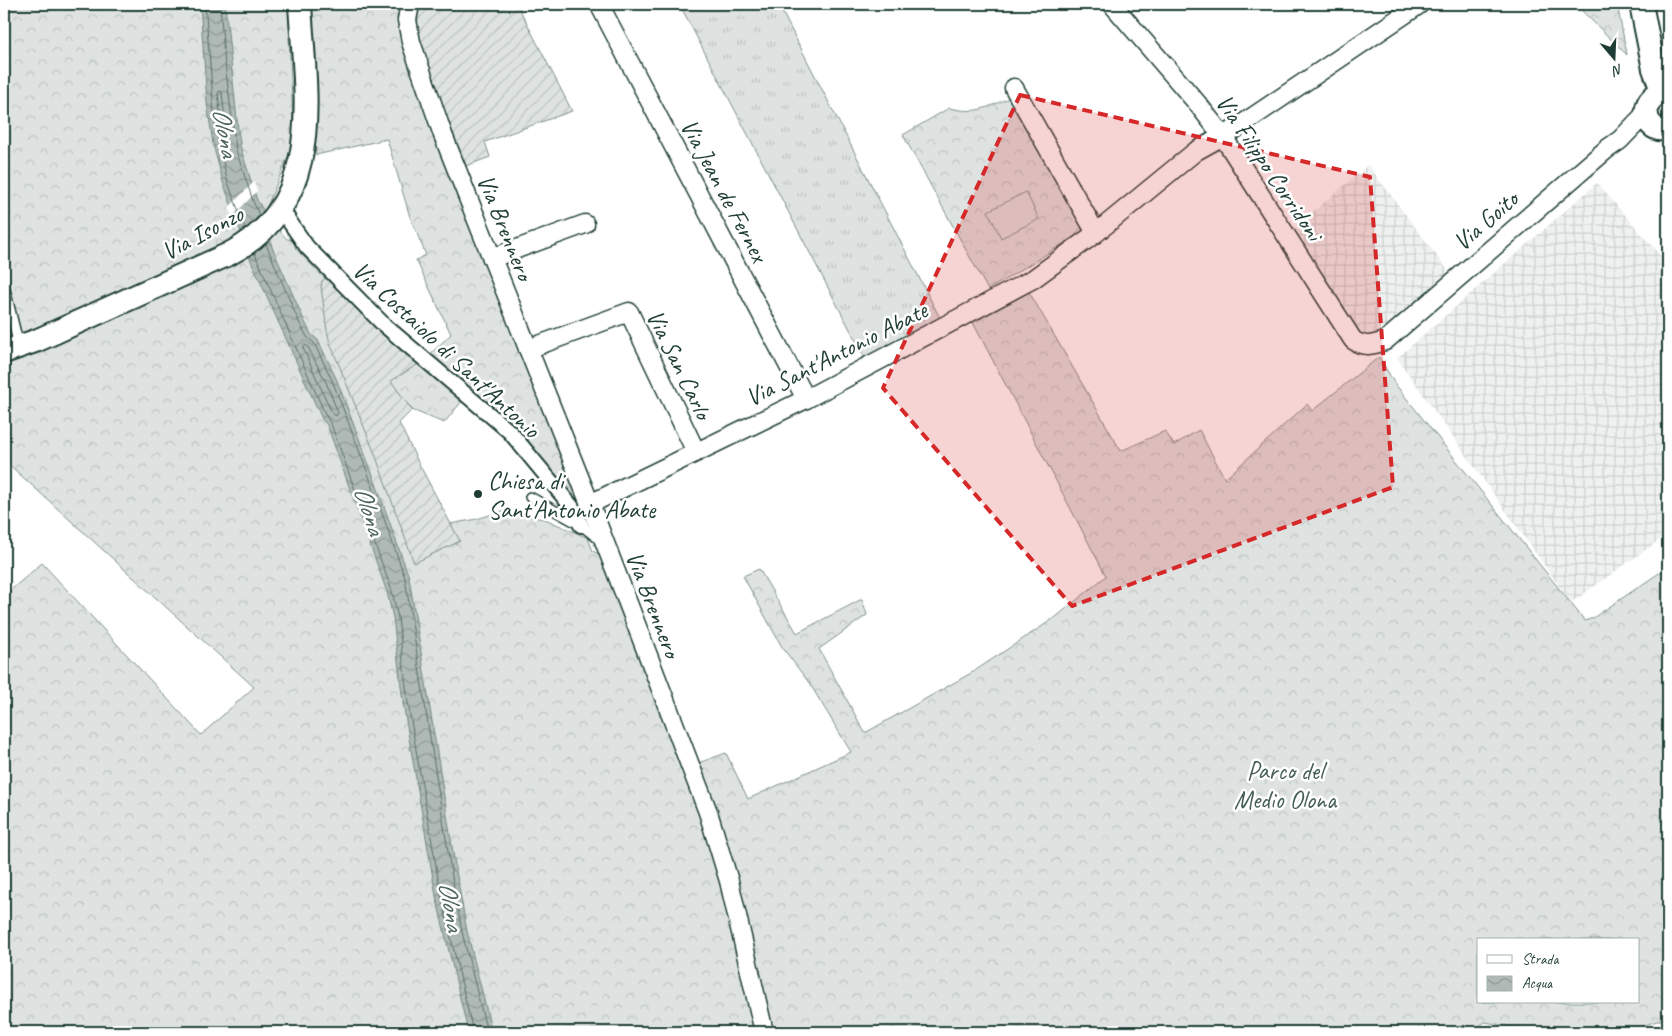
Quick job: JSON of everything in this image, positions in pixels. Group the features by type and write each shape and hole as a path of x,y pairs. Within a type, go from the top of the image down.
{"street":[{"name":"Via Isonzo","path":"13,344 229,254 255,238 281,210 298,173 304,143 306,113 300,4"},
{"name":"Via Brennero","path":"410,4 407,20 411,42 443,135 590,504 708,812 729,881 764,1032"},
{"name":"Via Jean de Fernex","path":"599,4 806,399"},
{"name":"Via Filippo Corridoni","path":"1112,4 1197,103 1222,136 1353,340 1359,344 1369,346 1385,341"},
{"name":"Via Sant'Antonio Abate","path":"590,504 806,399 1033,279 1096,233 1196,151 1222,136 1420,4"},
{"path":"1641,4 1654,68 1661,116"},
{"path":"1014,88 1096,233"},
{"name":"Via Goito","path":"1385,341 1607,149 1661,116"},
{"name":"Via Costaiolo di Sant'Antonio","path":"281,210 307,247 383,324 510,432 572,507 581,525"},
{"path":"492,258 586,224"},
{"name":"Via San Carlo","path":"528,349 630,312 696,452"}],"lane":[{"path":"4,285 11,315 13,344"},
{"name":"Via Costaiolo di Sant'Antonio","path":"530,497 581,525 604,543"}],"highlighted area":[{"path":"1020,95 1370,177 1393,487 1072,606 883,388"}],"shaded area":[{"path":"1368,165 1449,272 1379,332 1371,335 1358,333 1293,232 1300,223"},
{"path":"1597,183 1668,264 1668,534 1571,603 1397,358"}],"green space":[{"name":"Parco del Medio Olona","path":"4,4 410,4 407,21 604,543 538,466 467,395 444,423 412,410 390,381 423,361 451,334 416,260 426,255 410,217 387,139 316,155 309,29 289,37 294,142 264,214 287,239 293,240 296,249 335,289 372,369 439,526 477,519 509,509 523,516 545,519 588,538 593,551 608,559 690,766 726,753 748,799 851,752 810,684 782,647 743,576 759,569 797,633 862,599 867,615 819,649 865,733 973,672 1056,617 1106,576 969,315 1028,290 1121,451 1165,431 1174,445 1199,430 1225,479 1307,404 1312,411 1379,357 1395,384 1585,621 1593,618 1668,567 1668,1017 1640,1027 1605,1029 1518,1028 1485,1022 1470,1032 4,1032 4,596 42,563 201,735 254,687 4,460"},
{"path":"422,4 517,4 572,111 485,142 490,157 466,166 424,59 417,32 418,15"},
{"path":"692,4 778,4 940,318 865,358 682,9"},
{"path":"1575,4 1617,4 1627,55"},
{"path":"1009,98 1084,231 988,290 903,135 949,108 966,111 980,109"},
{"path":"1026,192 1039,219 1001,238 988,211"},
{"path":"328,277 423,361 391,381 412,410 399,423 460,541 414,563 375,454 330,343 321,287 322,281"}],"water":[{"name":"Olona","path":"200,4 225,4 241,149 257,200 262,208 272,247 304,320 311,334 318,340 336,378 409,577 456,871 467,931 492,1032 468,1032 436,896 403,703 393,618 387,592 327,425 322,419 251,261 223,182 213,144 207,103"}],"pier":[{"path":"254,182 257,191 232,217 229,207"}],"place":[{"name":"Chiesa di Sant'Antonio Abate","path":"478,494"}]}
